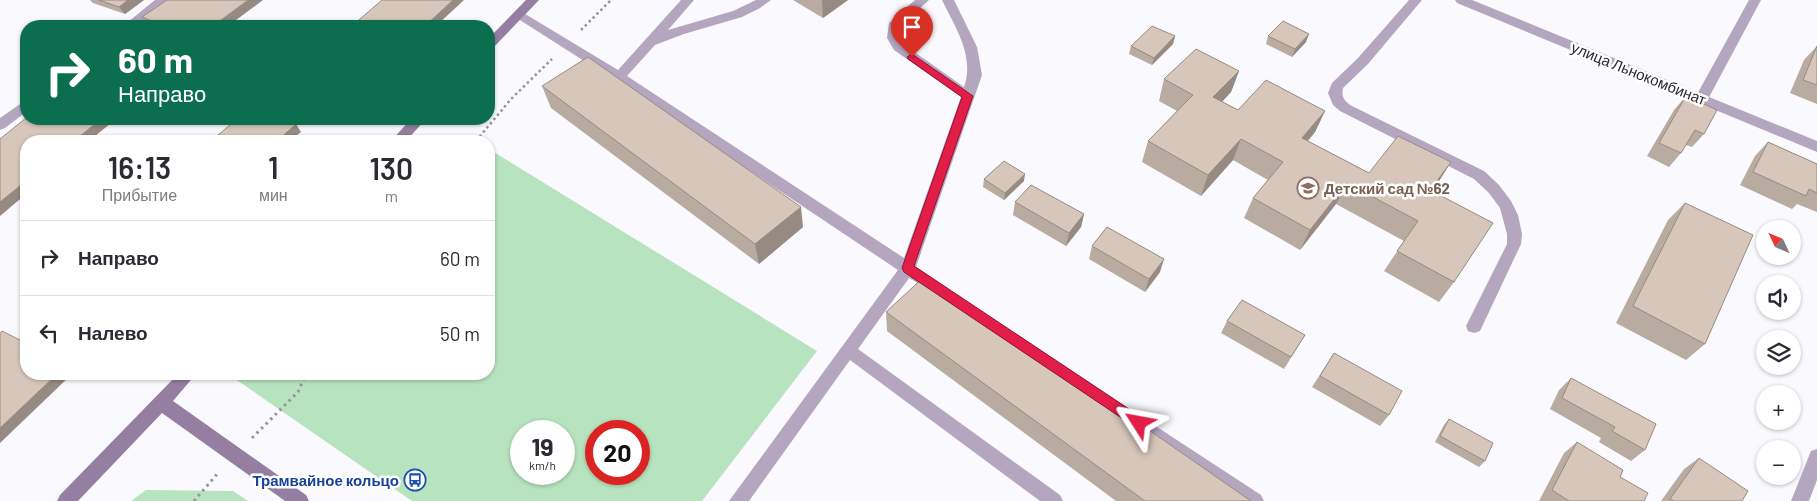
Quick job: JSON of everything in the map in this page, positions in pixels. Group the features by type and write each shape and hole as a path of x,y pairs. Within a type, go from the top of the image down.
{"street":[{"path":"137,20 163,0"},
{"path":"495,39 533,0"},
{"path":"619,77 688,0"},
{"path":"651,42 686,28 730,18 752,9 765,0"},
{"path":"923,0 894,23 893,38 898,47 968,96"},
{"path":"738,501 908,268 975,75 971,47 948,0"},
{"path":"1416,0 1363,61 1337,86 1336,93 1338,102 1351,112 1479,175 1500,194 1516,230 1514,244 1474,326"},
{"name":"улица Льнокомбинат","path":"1461,0 1817,147"},
{"path":"1702,98 1755,0"},
{"path":"518,15 619,77 949,296"},
{"path":"0,125 20,110"},
{"path":"404,135 413,125"},
{"path":"848,350 1054,501"},
{"path":"66,501 183,380"},
{"path":"162,403 300,501"},
{"path":"1114,407 1255,501"},
{"path":"1800,501 1817,458"}],"path":[{"path":"495,118 511,99 611,0"},
{"path":"481,135 489,125"},
{"path":"194,501 298,392 303,380"}],"green space":[{"path":"495,153 817,351 702,501 412,501 237,380 495,380"},
{"path":"146,490 233,491 248,501 131,501"}],"building":[{"path":"99,0 128,0 119,7"},
{"path":"167,0 248,0 221,20 149,20 142,17"},
{"path":"382,0 453,0 431,20 359,20"},
{"path":"1283,21 1309,34 1295,49 1268,36"},
{"path":"1152,26 1175,36 1154,58 1131,46"},
{"path":"1817,46 1817,85 1803,80"},
{"name":"Детский сад №62","path":"1196,49 1239,71 1213,97 1238,110 1266,80 1325,111 1302,138 1369,173 1398,136 1451,162 1430,190 1493,223 1454,282 1397,251 1418,221 1347,183 1310,230 1253,198 1283,162 1241,139 1208,175 1148,141 1193,95 1164,79"},
{"path":"588,57 801,207 755,244 542,86"},
{"path":"1686,96 1717,110 1704,134 1695,130 1681,153 1659,143"},
{"path":"20,123 20,125 94,125 81,135 20,135 20,186 0,202 0,139"},
{"path":"230,125 295,125 284,135 218,135"},
{"path":"1768,142 1817,164 1817,193 1809,189 1806,196 1753,172"},
{"path":"1004,161 1025,174 1005,193 984,179"},
{"path":"1031,185 1084,214 1069,233 1015,202"},
{"path":"1685,203 1753,235 1705,344 1633,306"},
{"path":"1107,227 1164,259 1149,279 1092,246"},
{"path":"926,275 1251,501 1145,501 886,312"},
{"path":"1242,300 1305,335 1291,357 1227,321"},
{"path":"2,331 20,340 20,380 51,380 0,428 0,333"},
{"path":"1334,353 1402,391 1389,415 1320,376"},
{"path":"1571,378 1656,424 1645,450 1612,431 1615,427 1562,398"},
{"path":"1449,419 1493,443 1485,461 1440,436"},
{"path":"1577,442 1623,470 1620,477 1648,493 1644,501 1569,501 1552,490"},
{"path":"1699,458 1748,491 1742,501 1674,501 1670,499"}],"place":[{"name":"Детский сад №62","path":"1308,188"},
{"name":"Трамвайное кольцо","path":"415,480"}],"route":[{"path":"912,57 968,96 908,268 1139,423"}]}
